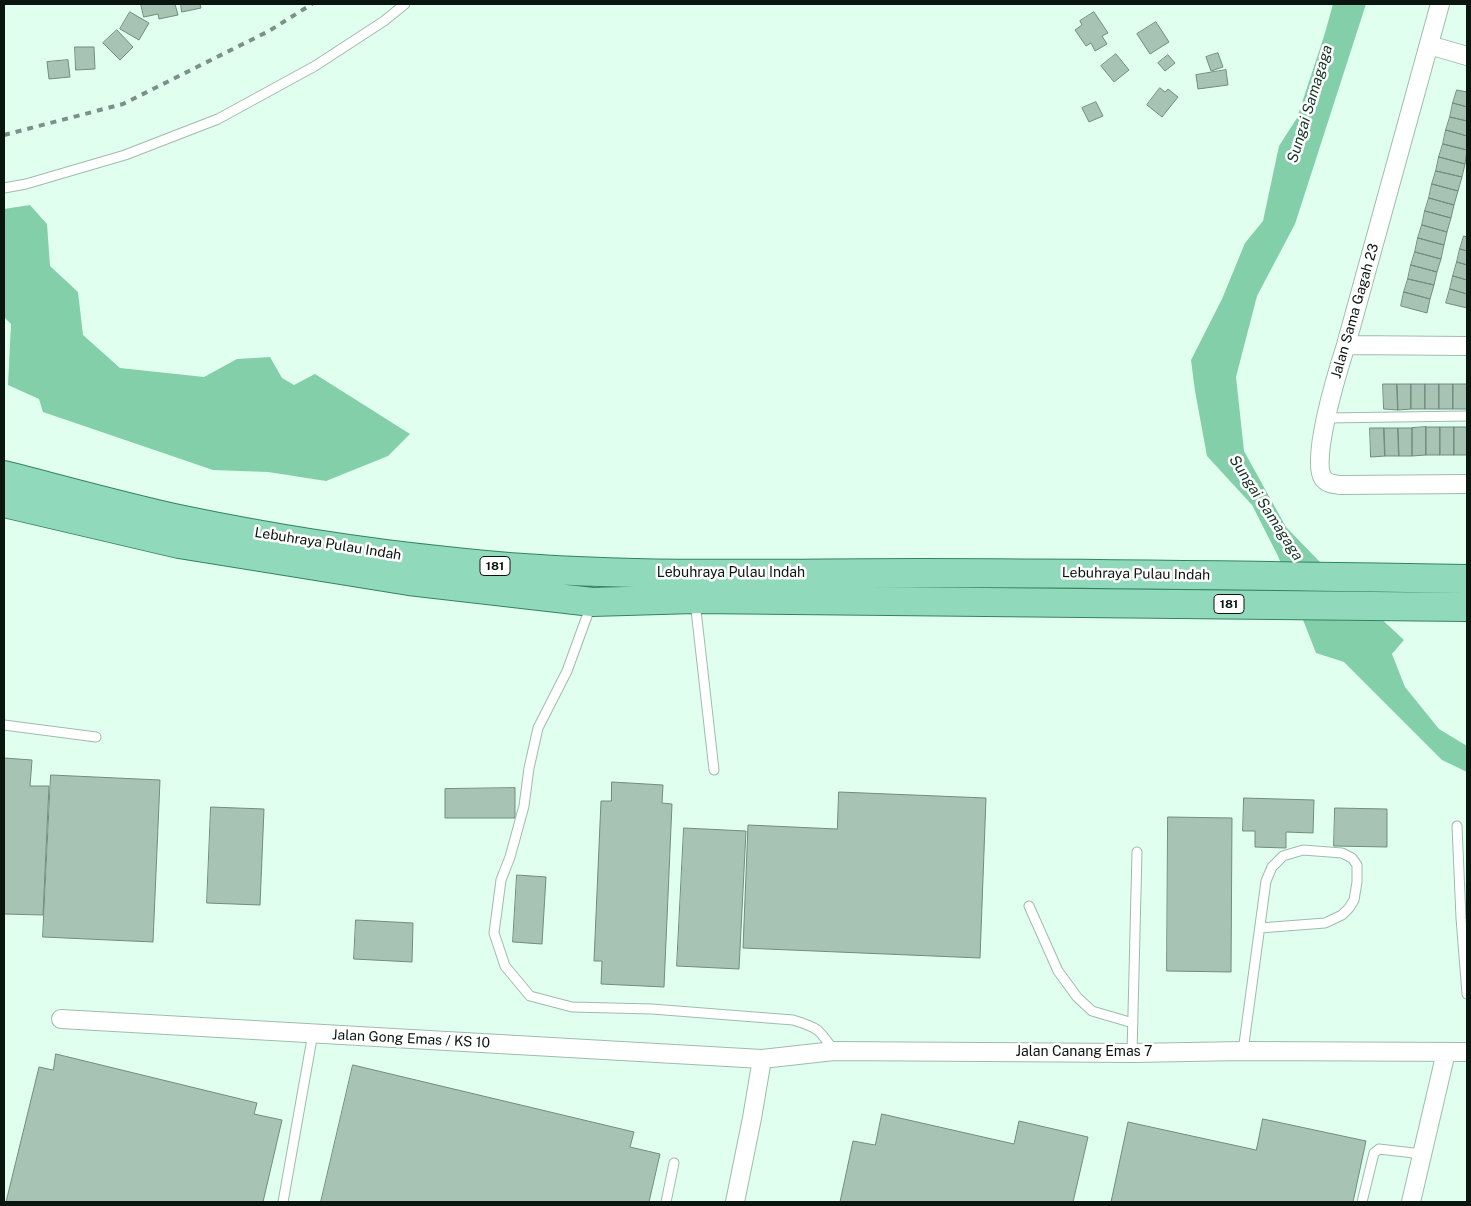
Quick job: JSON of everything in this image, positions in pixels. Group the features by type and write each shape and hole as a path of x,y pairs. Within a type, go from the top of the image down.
{"main road":[{"name":"Lebuhraya Pulau Indah","path":"4,475 200,523 276,538 449,562 522,568 675,574 1091,573 1467,579"},
{"name":"Lebuhraya Pulau Indah","path":"4,503 179,544 409,581 592,602 695,599 1467,607"}],"street":[{"name":"Jalan Sama Gagah 23","path":"1440,4 1346,345 1333,385 1320,449 1320,470 1323,478 1330,484 1340,485 1467,484"},
{"path":"1429,45 1467,56"},
{"path":"1346,345 1467,346"},
{"name":"Jalan Gong Emas / KS 10","path":"61,1019 762,1059"},
{"name":"Jalan Canang Emas 7","path":"762,1059 834,1050 1132,1053 1243,1051 1467,1052"},
{"path":"1412,1202 1446,1052"},
{"path":"735,1202 762,1059"}],"lane":[{"path":"4,188 26,184 125,155 218,119 315,66 384,21 405,4"},
{"path":"1327,418 1467,416"},
{"path":"695,599 714,770"},
{"path":"592,602 567,671 538,728 529,768 524,806 510,858 501,880 494,933 505,966 530,996 572,1007 652,1009 793,1020 812,1026 820,1031 834,1050"},
{"path":"4,725 96,737"},
{"path":"1457,826 1467,994"},
{"path":"1243,1051 1266,881 1272,868 1283,856 1303,850 1342,853 1352,858 1357,865 1354,900 1342,914 1325,923 1260,928"},
{"path":"1132,1053 1138,852"},
{"path":"1029,906 1058,971 1077,997 1092,1011 1133,1023"},
{"path":"283,1202 313,1033"},
{"path":"1362,1202 1374,1153 1379,1149 1422,1154"},
{"path":"666,1202 674,1163"}],"water":[{"name":"Sungai Samagaga","path":"1333,4 1366,4 1295,224 1257,296 1236,377 1244,451 1286,527 1318,560 1404,640 1392,654 1405,687 1439,729 1467,746 1467,772 1442,760 1344,662 1316,653 1278,556 1252,505 1207,456 1195,391 1191,360 1222,299 1245,243 1263,221 1279,146 1297,118"},
{"path":"30,205 47,224 50,266 78,292 83,335 120,368 204,377 237,359 270,357 282,378 294,385 315,374 410,434 388,456 326,481 268,472 213,470 43,412 39,399 8,385 11,324 4,317 4,209"}],"building":[{"path":"141,4 175,4 178,15 159,19 158,14 144,17"},
{"path":"181,4 200,4 201,8 182,12"},
{"path":"130,12 149,23 139,40 120,29"},
{"path":"1094,12 1108,33 1102,36 1107,44 1095,51 1091,43 1086,46 1075,30 1082,25 1080,21"},
{"path":"1156,22 1169,42 1150,54 1137,34"},
{"path":"117,30 133,47 120,60 103,43"},
{"path":"75,47 94,47 95,69 76,70"},
{"path":"1218,53 1223,67 1211,71 1206,57"},
{"path":"1116,54 1129,70 1114,82 1101,66"},
{"path":"1168,55 1175,63 1165,71 1158,63"},
{"path":"68,60 70,77 49,79 47,62"},
{"path":"1226,70 1228,85 1198,89 1196,75"},
{"path":"1160,88 1165,92 1168,89 1178,97 1162,117 1147,105"},
{"path":"1457,90 1467,92 1467,107 1453,103"},
{"path":"1096,102 1103,116 1089,122 1082,108"},
{"path":"1453,103 1467,107 1467,121 1450,117"},
{"path":"1450,117 1467,121 1467,136 1446,130"},
{"path":"1446,130 1467,136 1467,150 1443,144"},
{"path":"1443,144 1467,150 1465,164 1439,157"},
{"path":"1439,157 1465,164 1462,177 1436,171"},
{"path":"1436,171 1462,177 1458,191 1432,184"},
{"path":"1432,184 1458,191 1454,205 1429,198"},
{"path":"1429,198 1454,205 1451,218 1425,211"},
{"path":"1425,211 1451,218 1447,232 1422,225"},
{"path":"1422,225 1447,232 1444,245 1418,238"},
{"path":"1464,236 1467,237 1467,251 1460,249"},
{"path":"1418,238 1444,245 1441,259 1415,252"},
{"path":"1460,249 1467,251 1467,265 1457,262"},
{"path":"1415,252 1441,259 1437,272 1411,265"},
{"path":"1457,262 1467,265 1467,280 1453,276"},
{"path":"1411,265 1437,272 1434,285 1408,279"},
{"path":"1453,276 1467,280 1467,294 1450,289"},
{"path":"1408,279 1434,285 1430,299 1404,292"},
{"path":"1450,289 1467,294 1467,308 1446,303"},
{"path":"1404,292 1430,299 1427,313 1401,306"},
{"path":"1383,384 1397,384 1398,410 1384,409"},
{"path":"1397,384 1411,384 1411,409 1398,410"},
{"path":"1411,384 1425,384 1425,409 1411,409"},
{"path":"1425,384 1439,384 1439,409 1425,409"},
{"path":"1439,384 1453,384 1453,409 1439,409"},
{"path":"1453,384 1467,384 1467,409 1453,409"},
{"path":"1426,427 1440,427 1440,455 1426,455"},
{"path":"1426,427 1426,455 1412,456 1412,428"},
{"path":"1440,427 1454,427 1454,455 1440,455"},
{"path":"1454,427 1467,427 1467,455 1454,455"},
{"path":"1370,428 1384,428 1385,456 1371,457"},
{"path":"1384,428 1398,428 1399,456 1385,456"},
{"path":"1398,428 1412,428 1412,456 1399,456"},
{"path":"4,758 32,760 30,786 49,786 43,915 4,914"},
{"path":"51,775 160,780 153,942 43,937"},
{"path":"612,782 663,785 662,803 672,804 664,987 601,984 602,961 594,961 601,801 611,801"},
{"path":"515,788 515,818 445,818 445,789"},
{"path":"839,792 986,798 980,958 743,948 748,825 837,829"},
{"path":"1244,798 1314,800 1313,833 1286,832 1286,848 1255,847 1255,831 1243,831"},
{"path":"211,807 264,809 260,905 207,903"},
{"path":"1335,808 1387,809 1387,847 1334,846"},
{"path":"1168,817 1232,818 1231,972 1167,971"},
{"path":"684,828 746,831 739,969 677,966"},
{"path":"517,875 546,877 542,944 513,942"},
{"path":"356,920 413,923 412,962 354,959"},
{"path":"56,1054 257,1103 254,1114 282,1120 263,1202 6,1202 39,1067 53,1070"},
{"path":"353,1065 634,1132 630,1147 660,1154 649,1202 321,1202"},
{"path":"882,1114 1014,1144 1019,1121 1088,1137 1073,1202 840,1202 853,1141 875,1145"},
{"path":"1263,1119 1366,1141 1353,1202 1111,1202 1128,1122 1256,1150"}],"railway":[{"path":"4,135 123,104 269,31 312,4"}]}
